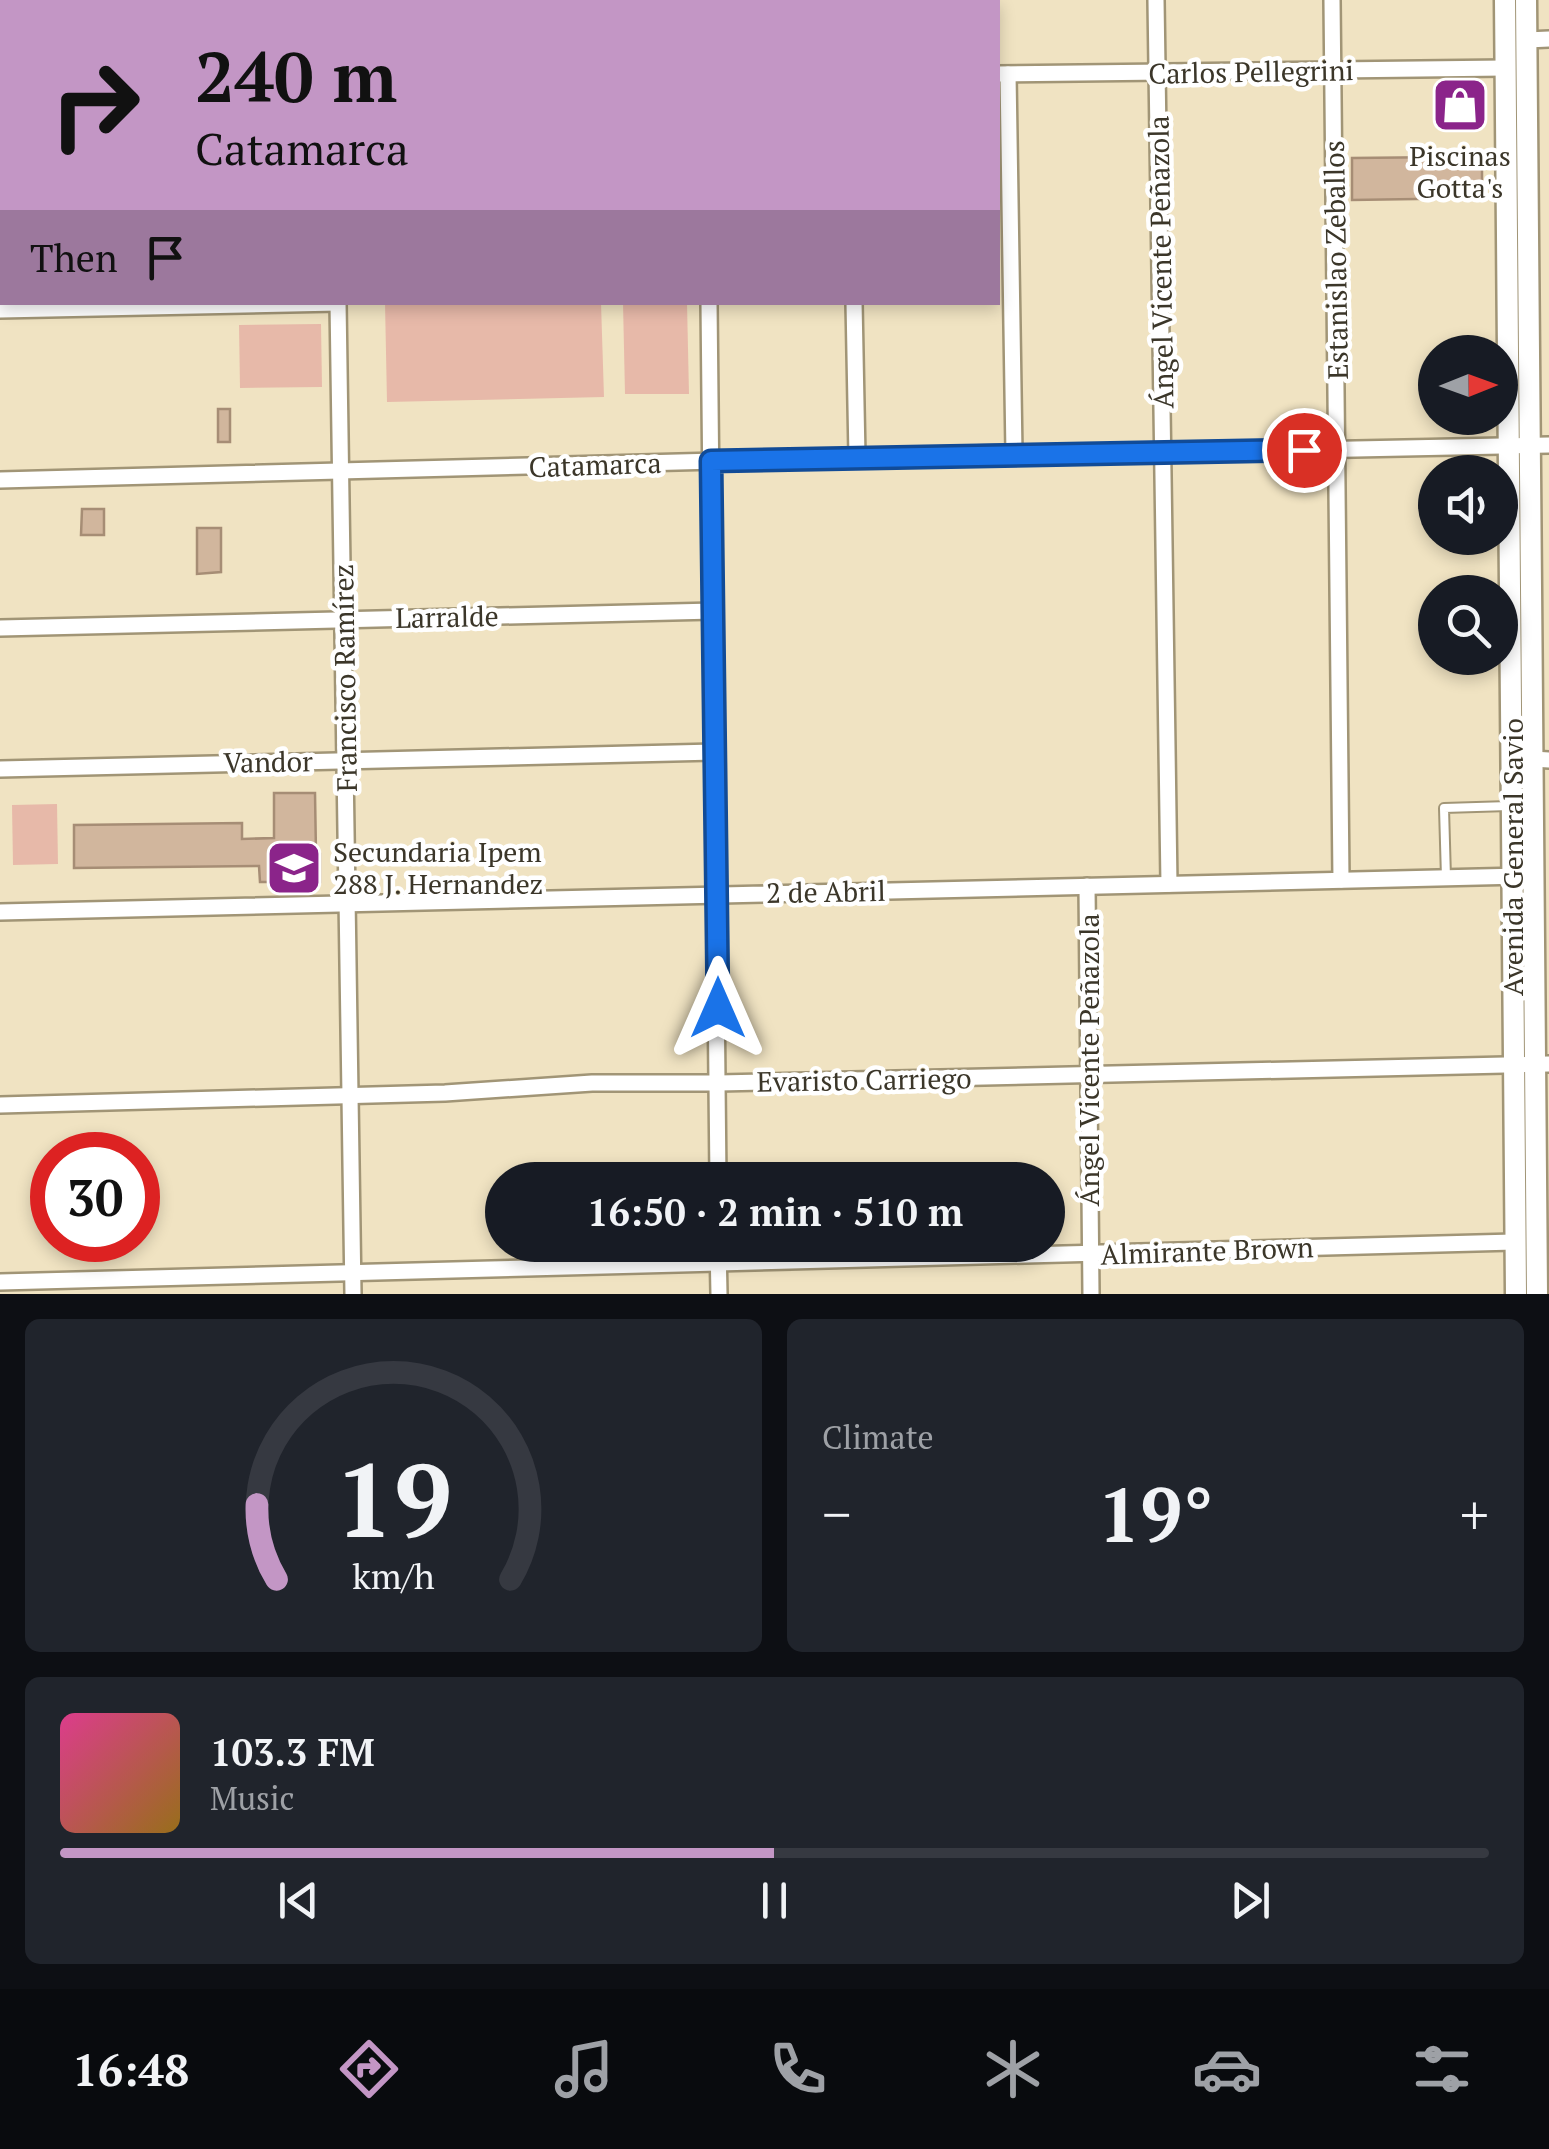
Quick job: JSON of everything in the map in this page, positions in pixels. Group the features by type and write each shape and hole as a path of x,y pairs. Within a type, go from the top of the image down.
{"main road":[{"name":"Avenida General Savio","path":"1505,0 1541,759 1523,876"},
{"name":"Avenida General Savio","path":"1526,0 1529,445 1513,806 1523,876 1538,1294"},
{"name":"Avenida General Savio","path":"1516,1294 1514,1242 1532,1064"}],"street":[{"name":"Ángel Vicente Peñazola","path":"1156,0 1169,884"},
{"name":"Estanislao Zeballos","path":"1332,0 1341,880"},
{"path":"1527,40 1549,39"},
{"name":"Carlos Pellegrini","path":"1003,74 1506,68"},
{"path":"1003,74 1014,453"},
{"path":"0,310 241,305"},
{"name":"Francisco Ramírez","path":"338,305 354,1294"},
{"path":"709,305 718,1162"},
{"path":"854,305 857,457"},
{"name":"Catamarca","path":"0,480 1014,453 1164,454 1529,445"},
{"name":"Larralde","path":"0,628 714,611"},
{"name":"Vandor","path":"0,768 715,752"},
{"name":"2 de Abril","path":"0,912 1523,876"},
{"name":"Ángel Vicente Peñazola","path":"1088,886 1091,1294"},
{"name":"Evaristo Carriego","path":"0,1105 350,1096 592,1083 1532,1064"},
{"name":"Almirante Brown","path":"1065,1255 1514,1242"},
{"name":"Almirante Brown","path":"0,1282 353,1273 554,1262"},
{"path":"718,1262 719,1294"}],"lane":[{"path":"1446,878 1444,808 1513,806"}],"shaded area":[{"path":"385,305 601,305 604,397 387,402"},
{"path":"623,305 687,305 689,394 625,394"},
{"path":"321,324 322,387 240,388 239,325"},
{"path":"57,804 58,864 13,865 12,805"}],"building":[{"path":"1449,157 1449,162 1482,162 1482,198 1352,200 1352,158"},
{"path":"218,409 230,409 230,442 218,442"},
{"path":"82,509 104,509 104,535 81,535"},
{"path":"197,528 221,528 221,572 197,574"},
{"path":"274,793 315,793 320,882 260,882 259,866 74,868 74,825 242,823 242,839 274,838"}],"place":[{"name":"Piscinas Gotta's","path":"1460,105"},
{"name":"Secundaria Ipem 288 J. Hernandez","path":"294,868"}],"route":[{"path":"718,1008 711,461 1304,450"}]}
